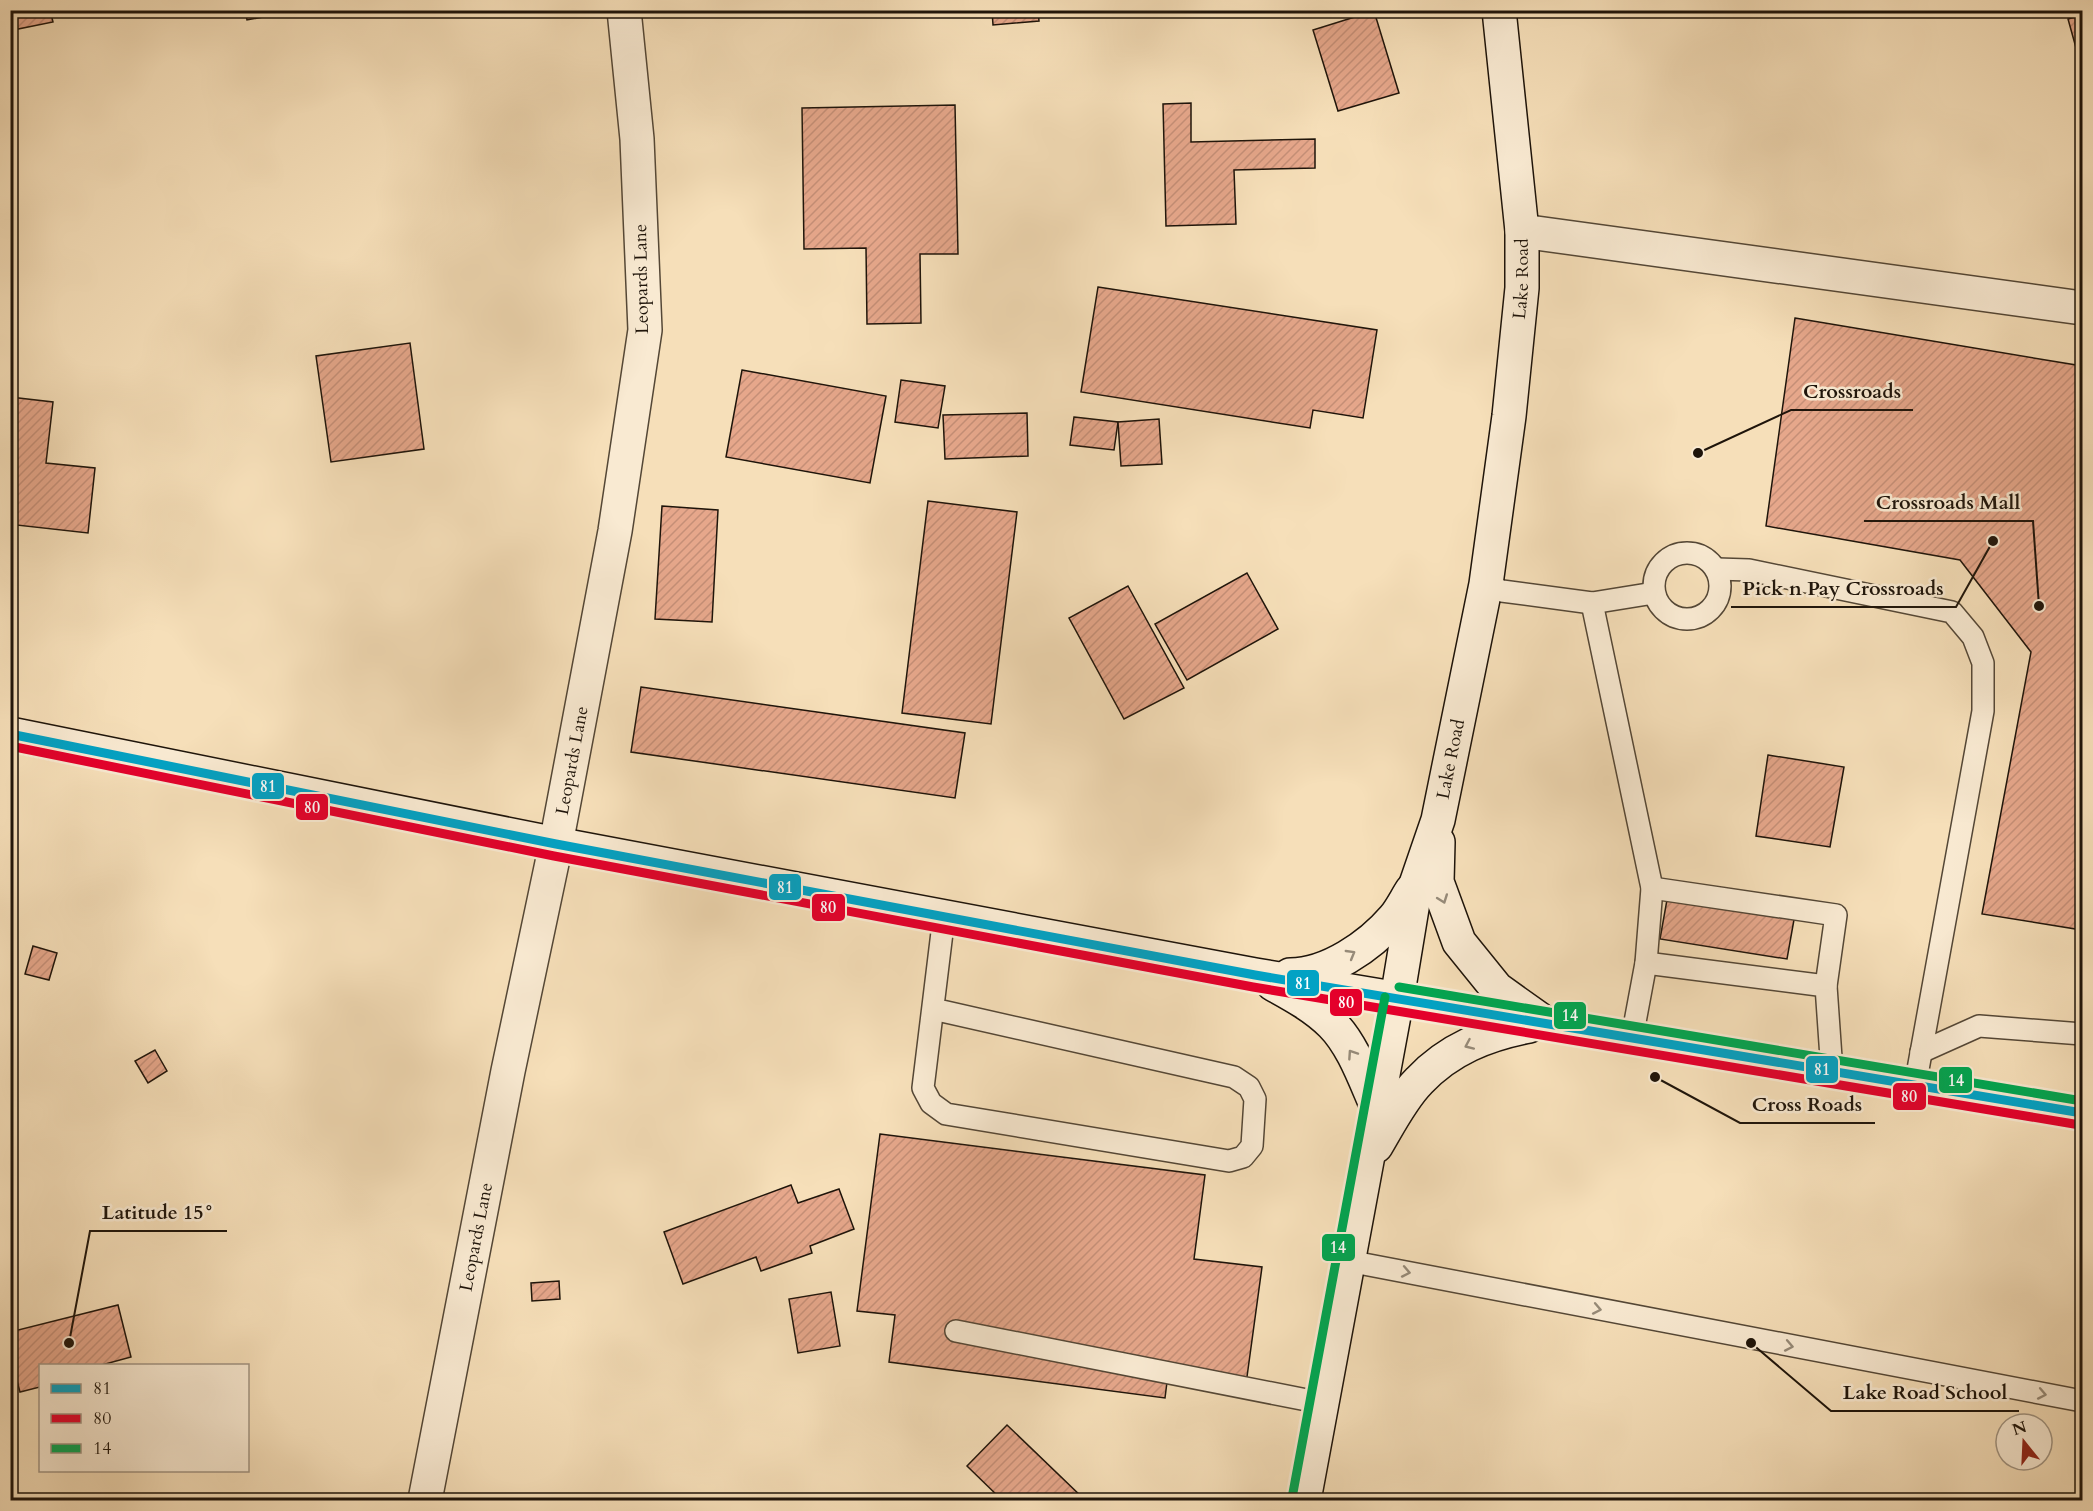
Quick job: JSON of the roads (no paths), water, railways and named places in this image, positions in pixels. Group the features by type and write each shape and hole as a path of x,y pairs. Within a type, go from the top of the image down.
{"main road":[{"name":"Leopards Lane","path":"425,1500 508,1071 556,843 615,531 645,330 637,139 624,10"},
{"name":"Lake Road","path":"1304,1500 1397,999 1416,884 1438,820 1486,584 1510,405 1522,288 1522,231 1499,10"},
{"path":"1522,231 2082,308"},
{"path":"10,734 556,843 1255,975 2082,1113"},
{"path":"1438,820 1437,882 1459,942 1497,989 1545,1023"},
{"path":"1255,975 1294,975 1331,966 1364,946 1395,917 1416,884"},
{"path":"1255,975 1297,997 1332,1024 1358,1063 1377,1107"},
{"path":"1366,1164 1391,1120 1418,1081 1455,1051 1498,1032 1545,1023"}],"lane":[{"path":"1680,552 1702,554 1717,569 1721,585 1718,601 1706,613 1691,620 1675,618 1661,608 1654,593 1654,577 1662,563 1680,552"},
{"path":"1717,569 1749,570 1952,612 1973,637 1983,663 1983,711 1915,1086"},
{"path":"1486,584 1502,591 1592,603 1654,593"},
{"path":"1592,603 1652,888 1646,963 1632,1038"},
{"path":"1652,888 1836,915 1826,986 1832,1072"},
{"path":"933,1010 1234,1077 1249,1087 1255,1099 1252,1146 1243,1157 1229,1161 946,1113 931,1103 923,1088 945,916"},
{"path":"1646,963 1826,986"},
{"path":"1921,1052 1979,1026 2082,1034"},
{"path":"1348,1261 2082,1401"},
{"path":"956,1331 1322,1403"}],"place":[{"name":"Crossroads","path":"1698,453"},
{"name":"Pick n Pay Crossroads","path":"1993,541"},
{"name":"Crossroads Mall","path":"2039,606"},
{"name":"Cross Roads","path":"1655,1077"},
{"name":"Latitude 15°","path":"69,1343"},
{"name":"Lake Road School","path":"1751,1343"}]}
